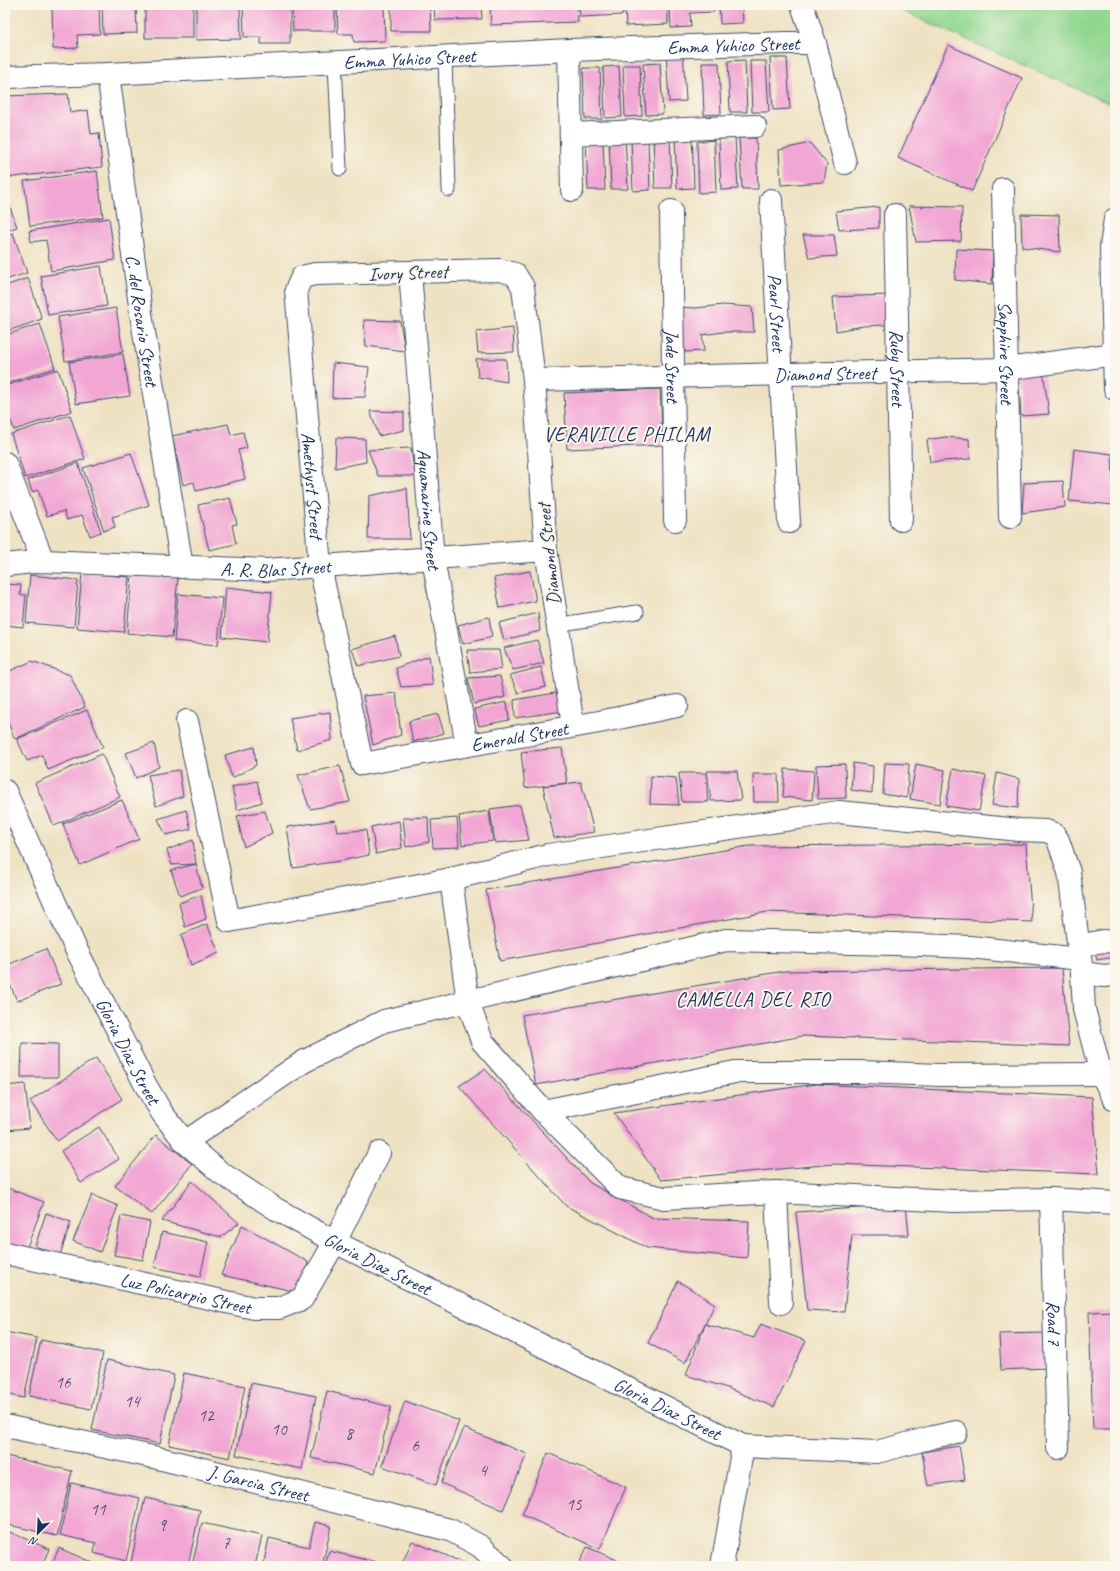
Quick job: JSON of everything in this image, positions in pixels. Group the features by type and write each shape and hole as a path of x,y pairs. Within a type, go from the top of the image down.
{"street":[{"path":"802,5 815,43 845,164"},
{"name":"Emma Yuhico Street","path":"5,77 108,74 569,50 815,43"},
{"path":"569,50 572,190"},
{"name":"C. del Rosario Street","path":"108,74 142,320 182,567"},
{"path":"571,134 755,126"},
{"name":"Sapphire Street","path":"1003,189 1010,517"},
{"name":"Pearl Street","path":"772,200 789,522"},
{"name":"Jade Street","path":"671,211 675,520"},
{"name":"Ruby Street","path":"895,216 901,520"},
{"path":"1115,219 1113,246 1115,389"},
{"name":"Ivory Street","path":"302,277 315,274 500,270 514,274"},
{"name":"Aquamarine Street","path":"410,272 433,559 467,745"},
{"name":"Diamond Street","path":"514,274 523,287 534,380 546,550 556,625 573,726"},
{"name":"Amethyst Street","path":"302,277 296,290 320,566 362,764"},
{"name":"Diamond Street","path":"534,380 1006,369 1114,354"},
{"path":"5,463 43,561"},
{"name":"A. R. Blas Street","path":"5,565 43,561 266,570 546,550"},
{"name":"Emerald Street","path":"362,764 677,706"},
{"path":"187,721 229,921 451,879 548,855 839,812 1020,830 1046,831 1054,834 1058,840 1069,872 1080,959 1084,1009 1101,1074 1115,1100"},
{"name":"Gloria Diaz Street","path":"5,791 75,947 145,1084 162,1113 186,1142 221,1173 276,1209 335,1242 743,1446 876,1452 956,1432"},
{"path":"451,879 468,1002 482,1041 543,1111 620,1188 664,1198 776,1192 954,1201 1051,1199 1115,1203"},
{"path":"186,1142 303,1062 384,1020 468,1002 726,940 970,947 1080,959 1104,976 1115,975"},
{"path":"1080,959 1103,942 1115,942"},
{"path":"543,1111 735,1072 861,1072 940,1075 1101,1074"},
{"name":"Luz Policarpio Street","path":"5,1253 254,1308 279,1308 302,1299 335,1242 379,1153"},
{"path":"776,1192 781,1304"},
{"name":"Road 7","path":"1051,1199 1058,1448"},
{"name":"J. Garcia Street","path":"5,1426 158,1458 450,1530 480,1546 502,1566"},
{"path":"722,1566 743,1446"}],"lane":[{"path":"446,57 449,190"},
{"path":"335,63 340,169"},
{"path":"556,625 637,612"}],"green space":[{"path":"889,5 1115,5 1115,106"}],"building":[{"path":"52,5 99,5 100,34 77,35 78,48 53,49"},
{"path":"102,5 136,5 137,33 103,34"},
{"path":"145,5 193,5 193,38 145,38"},
{"path":"196,5 240,5 241,39 196,40"},
{"path":"243,5 290,5 290,44 261,44 261,37 244,37"},
{"path":"292,5 335,5 335,31 293,31"},
{"path":"337,5 384,5 385,41 354,42 353,34 338,34"},
{"path":"391,5 430,5 431,31 391,31"},
{"path":"434,5 481,5 482,19 435,20"},
{"path":"490,5 577,5 578,22 491,25"},
{"path":"579,5 622,5 623,15 580,17"},
{"path":"625,5 668,5 668,24 626,26"},
{"path":"670,5 714,5 714,12 690,13 691,27 671,28"},
{"path":"719,5 742,5 743,23 720,24"},
{"path":"948,45 1022,78 972,191 898,158"},
{"path":"683,50 686,101 669,102 666,51"},
{"path":"770,58 787,58 790,109 773,110"},
{"path":"745,60 747,112 730,112 728,61"},
{"path":"750,61 766,61 769,112 752,112"},
{"path":"660,63 663,114 646,115 643,64"},
{"path":"702,63 719,63 721,114 704,115"},
{"path":"623,65 640,65 642,116 625,117"},
{"path":"619,66 622,117 605,118 603,67"},
{"path":"583,68 600,68 602,119 585,119"},
{"path":"68,94 70,113 88,110 91,134 99,133 102,167 5,178 5,96"},
{"path":"670,136 672,188 655,188 653,137"},
{"path":"625,137 628,189 611,189 609,138"},
{"path":"675,137 692,137 694,188 677,189"},
{"path":"735,138 738,189 721,190 719,139"},
{"path":"739,138 756,138 758,189 742,189"},
{"path":"586,139 603,139 605,190 588,190"},
{"path":"631,139 648,139 650,190 633,191"},
{"path":"714,140 716,192 699,193 697,142"},
{"path":"810,143 827,164 824,182 781,185 779,150"},
{"path":"97,171 103,217 30,226 24,181"},
{"path":"5,193 17,227 5,231"},
{"path":"909,206 962,207 961,241 916,242"},
{"path":"879,207 879,228 839,230 836,211"},
{"path":"1021,214 1059,215 1060,252 1022,247"},
{"path":"109,218 115,260 51,271 46,240 31,242 29,231"},
{"path":"13,233 27,273 5,280 5,235"},
{"path":"803,235 834,235 837,256 809,258"},
{"path":"956,249 993,251 992,284 955,280"},
{"path":"101,266 107,306 48,315 41,276"},
{"path":"28,278 42,319 5,332 5,286"},
{"path":"889,295 887,325 863,326 836,331 833,297"},
{"path":"723,305 752,307 754,332 723,332 702,335 704,351 685,352 676,307 696,308"},
{"path":"116,308 123,352 65,361 58,317"},
{"path":"364,320 400,321 405,351 366,346"},
{"path":"40,324 55,368 5,384 5,335"},
{"path":"513,328 514,352 478,353 476,332"},
{"path":"123,354 130,396 76,404 69,362"},
{"path":"476,359 506,359 507,382 478,377"},
{"path":"333,363 369,367 365,397 332,398"},
{"path":"58,369 72,411 14,430 5,404 5,386"},
{"path":"1043,371 1049,414 1021,416 1018,373"},
{"path":"660,389 663,445 567,449 564,393"},
{"path":"370,411 404,412 404,430 379,436"},
{"path":"70,415 85,459 25,478 11,434"},
{"path":"228,424 231,435 243,432 247,448 238,450 245,479 196,491 194,482 183,485 172,436"},
{"path":"945,437 969,439 970,459 930,462 927,440"},
{"path":"336,438 365,439 366,462 335,468"},
{"path":"411,448 415,476 378,476 368,450"},
{"path":"1074,449 1112,454 1114,505 1069,501"},
{"path":"131,453 149,505 112,517 115,527 104,531 83,468"},
{"path":"78,463 101,532 90,536 82,515 67,520 64,511 47,516 38,490 32,492 28,480"},
{"path":"1063,481 1065,507 1022,513 1024,483"},
{"path":"407,488 410,539 368,539 369,496"},
{"path":"230,498 237,524 232,525 236,544 209,550 198,505"},
{"path":"530,571 536,601 500,608 494,578"},
{"path":"82,573 129,577 124,632 77,628"},
{"path":"132,574 178,578 172,637 127,633"},
{"path":"30,575 78,580 74,627 26,623"},
{"path":"5,584 21,585 20,595 26,595 23,627 5,625"},
{"path":"226,587 272,592 267,642 222,637"},
{"path":"178,594 222,598 218,645 174,641"},
{"path":"538,613 540,631 504,640 499,623"},
{"path":"489,617 492,637 463,644 458,625"},
{"path":"395,636 399,656 358,666 352,649"},
{"path":"537,640 544,663 513,670 504,648"},
{"path":"467,650 499,650 502,669 470,672"},
{"path":"429,656 433,685 401,687 396,668"},
{"path":"32,661 70,675 85,707 15,739 5,716 5,673"},
{"path":"541,667 546,687 518,693 510,675"},
{"path":"500,676 505,697 474,704 468,678"},
{"path":"561,692 563,711 515,718 514,700"},
{"path":"396,693 401,735 373,745 363,696"},
{"path":"507,702 509,720 479,726 474,709"},
{"path":"87,710 103,747 48,770 42,755 27,761 17,739"},
{"path":"330,712 332,740 297,750 290,718"},
{"path":"438,714 444,733 413,742 409,721"},
{"path":"154,743 159,767 136,778 126,753"},
{"path":"254,747 256,765 232,778 225,755"},
{"path":"562,748 567,783 525,788 521,752"},
{"path":"102,754 120,797 54,826 35,783"},
{"path":"853,763 873,766 872,793 851,790"},
{"path":"885,763 909,764 907,798 883,794"},
{"path":"845,764 846,798 818,799 816,765"},
{"path":"916,764 945,770 940,804 910,799"},
{"path":"340,766 350,802 310,809 298,775"},
{"path":"785,769 814,771 812,800 783,797"},
{"path":"953,769 986,776 979,811 946,806"},
{"path":"179,770 183,796 156,806 148,775"},
{"path":"707,771 737,771 741,800 711,801"},
{"path":"679,773 706,773 708,802 682,802"},
{"path":"997,773 1019,779 1018,808 992,805"},
{"path":"753,774 778,774 779,802 754,802"},
{"path":"651,776 676,778 679,805 650,804"},
{"path":"257,781 262,802 237,810 232,787"},
{"path":"581,782 594,832 554,838 543,786"},
{"path":"122,800 139,839 80,865 63,824"},
{"path":"520,805 529,840 495,843 490,809"},
{"path":"186,810 191,829 166,835 158,819"},
{"path":"265,811 272,833 244,847 237,816"},
{"path":"489,811 493,841 462,845 459,816"},
{"path":"428,817 429,842 406,847 403,818"},
{"path":"457,818 459,847 433,848 431,820"},
{"path":"335,820 337,832 366,830 369,855 293,868 287,827"},
{"path":"399,821 402,848 376,854 371,827"},
{"path":"193,840 196,864 172,865 167,850"},
{"path":"1026,844 1032,922 767,912 500,961 486,890 749,846"},
{"path":"196,864 202,888 180,896 171,870"},
{"path":"201,895 206,919 185,927 179,903"},
{"path":"207,924 219,953 191,965 181,935"},
{"path":"1115,946 1115,957 1097,960 1094,949"},
{"path":"46,949 61,984 17,1001 5,972 5,966"},
{"path":"1062,968 1069,1046 803,1036 536,1085 522,1015 785,971"},
{"path":"22,1043 58,1044 58,1077 21,1077"},
{"path":"96,1058 122,1099 57,1141 30,1101"},
{"path":"485,1069 590,1183 653,1218 749,1221 747,1258 647,1248 566,1206 459,1086"},
{"path":"25,1084 30,1128 5,1130 5,1086"},
{"path":"816,1084 1092,1097 1099,1174 834,1164 661,1180 614,1113"},
{"path":"99,1127 119,1159 81,1183 61,1151"},
{"path":"156,1135 192,1164 152,1214 115,1186"},
{"path":"192,1181 239,1223 221,1237 162,1221"},
{"path":"5,1187 44,1202 24,1255 5,1247"},
{"path":"92,1195 118,1206 100,1252 73,1241"},
{"path":"906,1205 909,1235 852,1235 844,1312 807,1310 796,1212"},
{"path":"46,1213 71,1222 60,1255 35,1246"},
{"path":"121,1216 150,1222 143,1260 114,1255"},
{"path":"242,1225 308,1262 302,1293 221,1275"},
{"path":"162,1232 208,1242 200,1277 154,1267"},
{"path":"678,1281 715,1304 685,1363 648,1343"},
{"path":"1115,1311 1115,1429 1093,1429 1089,1312"},
{"path":"705,1324 754,1338 761,1324 806,1341 774,1407 727,1388 686,1375"},
{"path":"5,1332 37,1338 24,1398 5,1394"},
{"path":"1044,1333 1046,1368 1001,1370 999,1334"},
{"path":"41,1340 103,1353 91,1409 29,1396"},
{"path":"107,1360 174,1375 160,1444 92,1430"},
{"path":"184,1373 245,1386 230,1458 169,1445"},
{"path":"251,1383 316,1396 302,1469 236,1455"},
{"path":"327,1391 391,1407 375,1473 311,1458"},
{"path":"405,1401 459,1421 436,1485 382,1466"},
{"path":"464,1428 527,1454 503,1510 441,1483"},
{"path":"959,1446 965,1480 928,1486 922,1452"},
{"path":"548,1453 626,1487 600,1549 522,1515"},
{"path":"6,1456 72,1471 57,1536 5,1524"},
{"path":"71,1483 140,1498 126,1561 94,1553 96,1543 60,1535"},
{"path":"145,1498 200,1510 188,1566 151,1566 131,1562"},
{"path":"315,1522 331,1526 322,1566 263,1566 269,1538 309,1547"},
{"path":"202,1523 262,1536 255,1566 192,1566"},
{"path":"5,1530 49,1549 42,1566 5,1566"},
{"path":"412,1541 471,1566 401,1566"},
{"path":"587,1547 631,1566 578,1566"},
{"path":"59,1548 100,1566 51,1566"},
{"path":"329,1551 389,1565 325,1566"}],"district":[{"name":"VERAVILLE PHILAM","path":"627,434"},
{"name":"CAMELLA DEL RIO","path":"753,999"}]}
